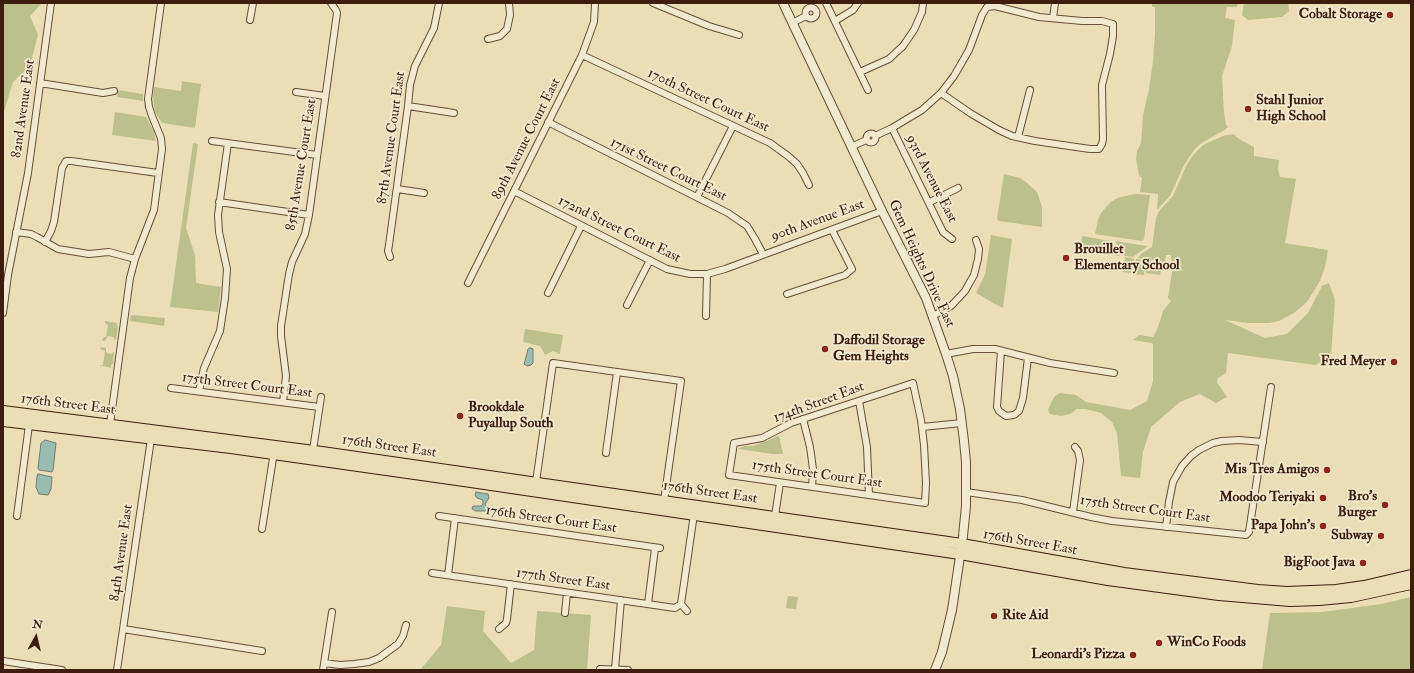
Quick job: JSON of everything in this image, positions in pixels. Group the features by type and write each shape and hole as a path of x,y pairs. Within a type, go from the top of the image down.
{"main road":[{"name":"176th Street East","path":"3,411 313,450 775,516 961,549 1108,580 1226,595 1290,601 1351,597 1411,584"},
{"path":"29,425 32,419 100,428 107,427 110,424"},
{"name":"176th Street East","path":"3,421 274,453 694,514 1258,590 1287,592 1336,590 1364,586 1411,575"},
{"path":"274,453 302,455 309,454 313,450"},
{"path":"464,481 468,477 514,483 535,482"},
{"path":"577,497 605,497 661,504 664,501"},
{"path":"694,514 696,510 734,515 751,513"}],"street":[{"name":"82nd Avenue East","path":"3,313 6,274 28,173 51,3"},
{"path":"110,424 130,278 135,260 154,210 162,149 161,138 149,107 148,99 161,3"},
{"path":"250,20 253,3"},
{"name":"85th Avenue Court East","path":"283,402 286,376 281,336 285,301 292,262 305,234 309,214 337,13 331,3"},
{"name":"87th Avenue Court East","path":"390,257 388,251 410,85 415,66 434,28 439,3"},
{"path":"488,39 500,36 507,29 510,15 509,3"},
{"name":"89th Avenue Court East","path":"468,283 582,55 594,22 595,3"},
{"path":"654,3 709,26 739,35"},
{"name":"Gem Heights Drive East","path":"783,3 882,211 926,298 946,354 952,376 962,423 966,462 966,492 961,549 948,631 935,670"},
{"path":"835,21 853,10 858,3"},
{"path":"860,72 889,59 903,46 917,24 922,12 923,3"},
{"path":"1053,18 1054,3"},
{"path":"792,23 806,16 809,19 813,19 816,15 816,11 826,4 868,90"},
{"path":"852,147 866,140 872,142 875,139 875,136 892,128 922,110 941,92 954,76 969,50 982,15 987,7 1001,6 1027,15 1082,21 1102,21 1113,24 1110,54 1102,85 1103,139 1100,147 1095,150 1012,136 970,113 941,92"},
{"name":"170th Street Court East","path":"582,55 778,147 797,164 809,185"},
{"path":"40,83 103,93 114,91"},
{"path":"1018,137 1030,90"},
{"path":"296,92 325,96"},
{"path":"408,106 454,113"},
{"name":"171st Street Court East","path":"548,122 728,213 743,224 755,239 763,254"},
{"path":"697,197 733,126"},
{"name":"93rd Avenue East","path":"892,128 930,202 943,232 952,238"},
{"path":"212,141 317,155"},
{"path":"199,391 204,368 220,330 226,292 226,269 218,222 219,202 228,143"},
{"path":"45,242 54,222 62,168 66,162 71,160 158,173"},
{"path":"930,202 958,188"},
{"path":"397,189 424,193"},
{"name":"172nd Street Court East","path":"514,191 667,269 678,272 706,274 725,269 763,254"},
{"path":"219,202 309,214"},
{"name":"90th Avenue East","path":"763,254 882,211"},
{"path":"548,293 581,226"},
{"path":"787,294 845,275 852,269 832,230"},
{"path":"16,232 31,234 58,249 89,254 109,252 135,260"},
{"path":"933,316 951,306 965,291 974,275 978,259 979,249 976,240"},
{"path":"628,305 650,260"},
{"path":"706,274 706,316"},
{"path":"946,354 983,348 1028,358 1114,373"},
{"path":"1001,351 997,407 999,412 1006,416 1014,415 1020,411 1028,358"},
{"path":"535,482 553,363 681,381 664,501"},
{"path":"606,453 617,372"},
{"name":"174th Street East","path":"729,474 734,443 762,438 791,423 913,383 922,427"},
{"path":"1166,527 1173,482 1182,466 1191,456 1198,450 1213,443 1222,441 1239,440 1263,442 1271,387"},
{"name":"175th Street Court East","path":"171,388 319,407"},
{"path":"313,450 321,397"},
{"path":"859,401 867,447 869,495"},
{"path":"803,419 812,457 812,487"},
{"path":"922,427 962,423"},
{"path":"17,516 29,425"},
{"name":"175th Street Court East","path":"729,474 780,483 925,503 926,468 922,427"},
{"name":"84th Avenue East","path":"117,670 151,439"},
{"name":"175th Street Court East","path":"966,492 1007,497 1112,521 1246,535 1249,532 1263,442"},
{"path":"1074,447 1078,451 1080,460 1074,512"},
{"path":"262,529 274,453"},
{"path":"775,516 780,483"},
{"path":"687,611 681,604 694,514"},
{"name":"176th Street Court East","path":"439,516 657,548 648,604"},
{"path":"448,575 455,518"},
{"name":"177th Street East","path":"432,573 676,608 681,604"},
{"path":"499,628 506,623 511,584"},
{"path":"565,613 567,593"},
{"path":"615,669 621,600"},
{"path":"332,612 324,667 369,662 379,658 398,644 403,636 406,625"},
{"path":"123,629 262,651"},
{"path":"3,661 62,670"},
{"path":"600,669 628,670"}],"green space":[{"path":"3,3 42,3 30,16 38,35 30,66 13,82 3,115"},
{"path":"1152,3 1238,3 1237,7 1227,7 1225,18 1235,20 1232,46 1222,76 1224,113 1226,125 1228,126 1226,129 1200,144 1194,150 1184,165 1170,196 1157,210 1158,194 1140,192 1142,178 1139,175 1136,159 1137,151 1141,143 1143,115 1153,61 1155,7 1152,7"},
{"path":"1244,3 1288,3 1289,11 1282,17 1248,20 1242,15"},
{"path":"182,81 201,84 195,128 162,123 154,108 154,87 181,91"},
{"path":"118,90 143,94 143,101 117,97"},
{"path":"115,112 146,117 154,132 156,141 112,135"},
{"path":"1233,134 1254,147 1254,156 1279,160 1278,169 1280,177 1296,179 1285,243 1328,250 1325,267 1320,281 1307,302 1294,313 1279,321 1269,323 1248,323 1225,320 1265,338 1287,334 1308,313 1322,286 1329,283 1335,300 1331,357 1315,365 1228,353 1226,373 1218,378 1217,382 1227,397 1216,403 1200,394 1180,402 1151,427 1143,452 1140,478 1121,476 1117,433 1112,422 1101,413 1085,409 1077,409 1070,414 1061,416 1050,414 1048,410 1054,397 1060,393 1076,395 1086,402 1130,410 1147,401 1153,381 1153,345 1152,343 1133,340 1139,335 1153,337 1157,330 1163,311 1171,301 1168,298 1172,272 1171,255 1166,255 1165,262 1138,258 1141,254 1152,247 1156,218 1159,211 1173,196 1186,166 1193,155 1203,145 1223,136"},
{"path":"193,143 198,144 186,228 195,255 196,283 221,287 218,312 170,307"},
{"path":"1004,174 1020,178 1037,192 1042,207 1042,227 999,221 997,219"},
{"path":"1136,194 1150,195 1144,239 1142,241 1095,234 1101,213 1112,201 1120,197"},
{"path":"991,235 1012,239 1003,308 976,293 985,274"},
{"path":"1082,236 1110,241 1120,254 1119,256 1082,250"},
{"path":"1115,241 1148,246 1133,257 1125,256"},
{"path":"1125,257 1134,259 1132,273 1123,272"},
{"path":"1136,259 1146,260 1144,275 1134,274"},
{"path":"1147,262 1162,263 1160,275 1146,273"},
{"path":"131,315 165,318 164,326 130,321"},
{"path":"105,321 117,323 118,327 116,340 114,337 108,336 105,341 102,341 104,337 106,337 108,325"},
{"path":"525,329 563,335 560,354 553,351 545,355 540,346 523,342"},
{"path":"101,347 106,348 106,353 112,354 114,352 113,364 111,365 111,368 99,365 103,365 105,351 100,349"},
{"path":"779,436 783,454 738,449 744,446 753,446"},
{"path":"788,596 798,597 796,609 786,608"},
{"path":"1411,597 1411,670 1262,670 1270,613 1323,612 1381,604"},
{"path":"447,606 485,611 483,631 511,663 534,650 537,611 591,615 587,670 420,670 441,645"}],"water":[{"path":"528,349 533,349 533,363 527,366 524,364"},
{"path":"45,440 56,443 52,472 39,470 38,468 41,443"},
{"path":"38,474 52,477 51,489 48,495 39,494 36,487"},
{"path":"476,492 488,494 489,498 485,504 487,508 486,511 476,511 472,509 473,506 481,506 483,504 483,500 477,498 475,495"}],"place":[{"name":"Cobalt Storage","path":"1390,15"},
{"name":"Stahl Junior High School","path":"1248,109"},
{"name":"Brouillet Elementary School","path":"1066,258"},
{"name":"Daffodil Storage Gem Heights","path":"825,349"},
{"name":"Fred Meyer","path":"1394,362"},
{"name":"Brookdale Puyallup South","path":"460,416"},
{"name":"Mis Tres Amigos","path":"1327,470"},
{"name":"Moodoo Teriyaki","path":"1323,498"},
{"name":"Bro's Burger","path":"1385,505"},
{"name":"Papa John's","path":"1323,526"},
{"name":"Subway","path":"1381,536"},
{"name":"BigFoot Java","path":"1363,563"},
{"name":"Rite Aid","path":"994,616"},
{"name":"WinCo Foods","path":"1159,643"},
{"name":"Leonardi's Pizza","path":"1133,655"}]}
